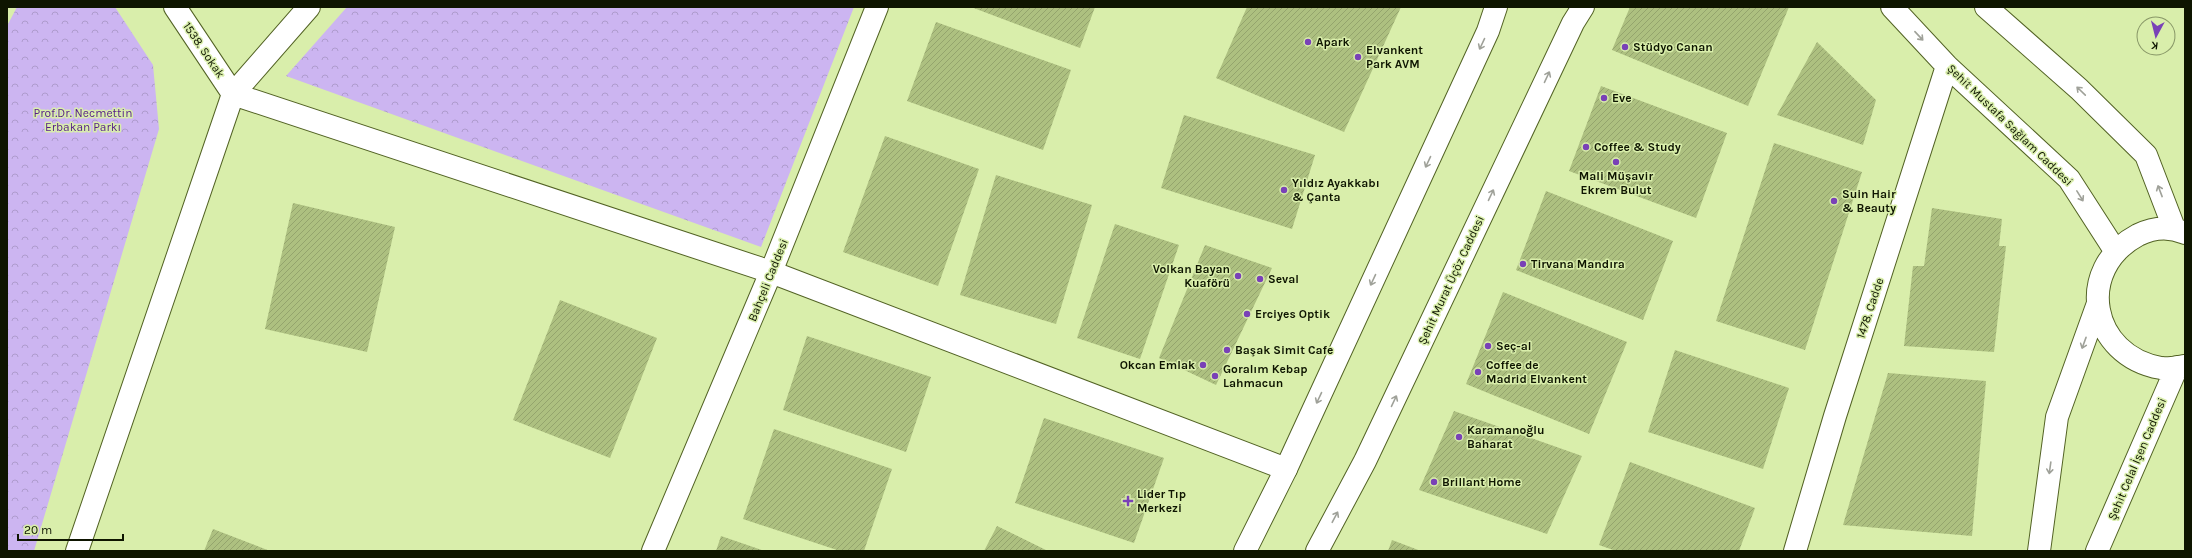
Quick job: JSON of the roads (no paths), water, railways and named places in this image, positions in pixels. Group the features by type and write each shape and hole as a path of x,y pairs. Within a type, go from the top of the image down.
{"street":[{"name":"1538. Sokak","path":"174,7 233,94"},
{"path":"77,551 233,94 309,7"},
{"name":"Bahçeli Caddesi","path":"653,551 772,272 877,7"},
{"path":"1245,551 1286,469 1488,32 1496,7"},
{"name":"Şehit Murat Üçöz Caddesi","path":"1316,551 1365,461 1573,23 1583,7"},
{"name":"Şehit Mustafa Sağlam Caddesi","path":"1892,7 1947,66 2069,179 2116,252"},
{"path":"1986,7 2079,89 2146,155 2181,228 2146,231 2125,242 2108,260 2099,282 2097,306 2058,416 2039,551"},
{"name":"1478. Cadde","path":"1795,551 1835,416 1947,66"},
{"path":"233,94 772,272 1286,469"},
{"path":"2097,306 2104,330 2118,349 2139,362 2162,369 2181,366"},
{"name":"Şehit Celal İşen Caddesi","path":"2097,551 2181,366"}],"place":[{"name":"Apark","path":"1308,42"},
{"name":"Stüdyo Canan","path":"1625,47"},
{"name":"Elvankent Park AVM","path":"1358,57"},
{"name":"Eve","path":"1604,98"},
{"name":"Coffee & Study","path":"1586,147"},
{"name":"Mali Müşavir Ekrem Bulut","path":"1616,162"},
{"name":"Yıldız Ayakkabı & Çanta","path":"1284,190"},
{"name":"Suin Hair & Beauty","path":"1834,201"},
{"name":"Tirvana Mandıra","path":"1523,264"},
{"name":"Volkan Bayan Kuaförü","path":"1238,276"},
{"name":"Seval","path":"1260,279"},
{"name":"Erciyes Optik","path":"1247,314"},
{"name":"Seç-al","path":"1488,346"},
{"name":"Başak Simit Cafe","path":"1227,350"},
{"name":"Okcan Emlak","path":"1203,365"},
{"name":"Coffee de Madrid Elvankent","path":"1478,372"},
{"name":"Goralım Kebap Lahmacun","path":"1215,376"},
{"name":"Karamanoğlu Baharat","path":"1459,437"},
{"name":"Brillant Home","path":"1434,482"},
{"name":"Lider Tıp Merkezi","path":"1128,501"}],"park label":[{"name":"Prof.Dr. Necmettin Erbakan Parkı","path":"83,120"}]}
